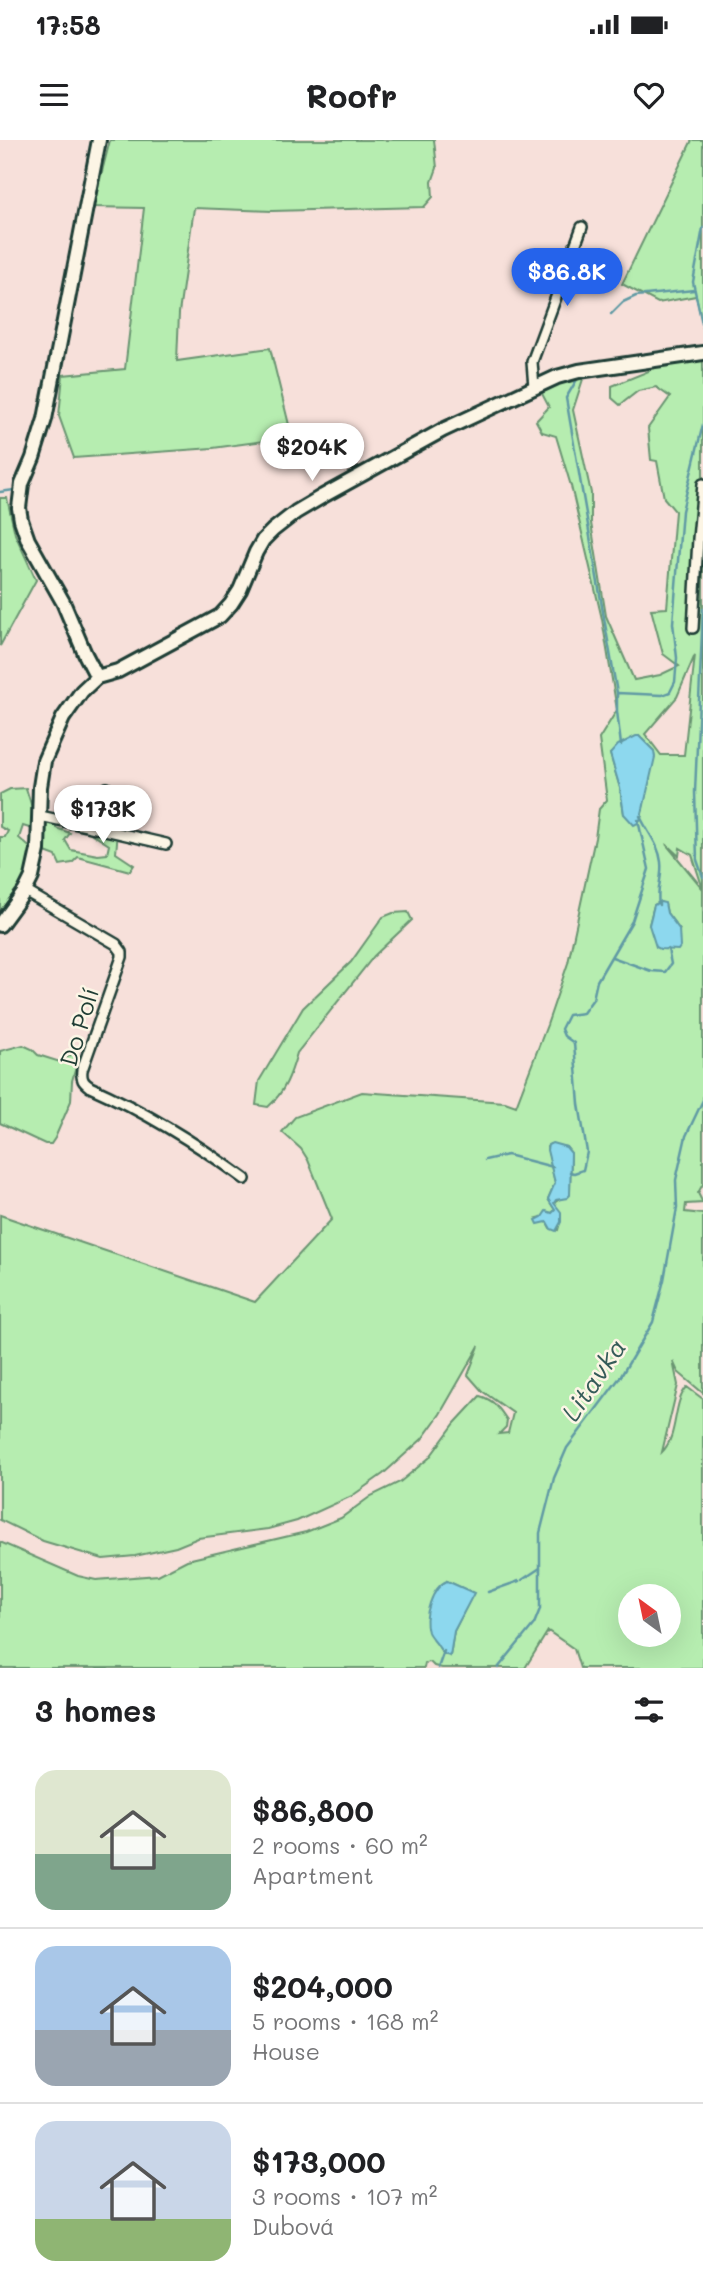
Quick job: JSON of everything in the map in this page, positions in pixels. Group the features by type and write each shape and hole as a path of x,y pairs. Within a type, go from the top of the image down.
{"street":[{"path":"97,677 63,602 28,540 19,508 22,484 45,419 99,140"},
{"path":"534,387 532,362 582,227"},
{"path":"0,925 25,891 36,862 41,774 63,718 82,691 97,677 118,671 220,616 240,590 263,540 296,512 443,430 534,387 579,371 703,353"},
{"path":"693,628 703,485"},
{"path":"105,830 108,819 107,788"},
{"path":"40,816 166,844"},
{"name":"Do Polí","path":"25,891 116,944 122,952 82,1070 83,1082 143,1112 203,1148 245,1180"}],"green space":[{"path":"110,140 434,140 437,168 432,182 433,197 424,207 272,211 194,208 179,313 177,361 270,348 292,437 213,448 74,458 59,416 63,375 125,369 144,208 93,207"},
{"path":"692,140 703,140 703,326 696,296 658,303 622,284"},
{"path":"703,354 703,889 703,1184 698,1193 703,1203 686,1204 685,1212 703,1214 703,1393 678,1372 673,1361 678,1385 662,1452 671,1437 679,1402 687,1387 703,1399 703,1668 580,1668 574,1649 548,1631 525,1668 442,1668 430,1662 425,1663 424,1668 0,1668 0,1542 78,1576 96,1580 158,1575 187,1560 306,1532 341,1518 371,1496 400,1482 429,1458 455,1423 480,1396 499,1408 507,1420 506,1427 499,1434 508,1433 513,1413 482,1391 468,1375 479,1346 440,1414 422,1439 383,1474 352,1496 297,1521 268,1529 198,1538 176,1547 135,1556 103,1559 43,1541 0,1520 0,1215 255,1302 332,1219 308,1160 301,1149 282,1132 295,1117 362,1092 505,1102 516,1106 568,963 599,809 607,800 599,739 617,710 602,619 571,486 556,436 542,432 536,421 549,407 539,388 572,369 583,379 573,410 591,493 591,523 606,616 634,680 660,675 679,666 663,654 651,609 667,608 675,511 664,498 657,461 651,460 648,428 670,397 656,387 638,391 620,405 612,398 612,386 649,371 659,359","holes":["695,655 684,755 661,755 645,734 677,697","639,736 654,751 641,818 624,814 610,754","666,844 679,856 680,848 692,855 703,889","660,902 665,904 667,913 679,929 649,925 654,905","550,1144 566,1147 571,1153 570,1192 554,1203 561,1219 558,1230 550,1228 547,1222 538,1218 555,1210 548,1199 555,1183 547,1147","447,1581 473,1593 454,1631 450,1656 442,1652 436,1642"]},
{"path":"0,498 7,498 15,534 36,580 0,646"},
{"path":"26,788 35,817 55,818 56,828 70,833 65,840 71,850 107,854 109,845 89,832 83,817 94,812 98,823 110,823 118,819 127,822 126,832 118,831 116,853 134,865 130,871 78,857 72,863 60,865 56,856 40,850 42,832 23,826 19,838 34,851 26,881 0,921 0,837 5,837 8,831 0,827 0,794 10,789"},
{"path":"408,912 412,920 374,956 297,1053 290,1075 279,1095 268,1107 256,1105 259,1081 303,1008 351,962 383,917"},
{"path":"23,1045 38,1055 60,1062 74,1053 79,1056 72,1081 71,1101 51,1144 45,1144 0,1123 0,1051"}],"water":[{"path":"636,736 654,751 655,757 641,818 634,825 624,814 610,754 618,745"},
{"path":"665,903 667,913 679,929 678,950 656,947 649,925 654,905"},
{"path":"552,1143 566,1147 571,1153 570,1195 554,1203 561,1212 561,1222 556,1231 551,1229 547,1222 538,1224 536,1220 546,1211 552,1213 555,1210 548,1199 555,1183 547,1150"},
{"path":"447,1581 474,1593 454,1631 450,1656 442,1652 429,1634 427,1626 433,1596"}],"waterway":[{"path":"703,228 693,282 703,328"},
{"path":"611,314 623,302 636,296 694,290"},
{"path":"579,376 566,398 617,693"},
{"path":"621,745 617,693 662,695 670,692 675,682 677,658 673,623 682,511 703,424"},
{"path":"0,492 14,490"},
{"name":"Litavka","path":"703,609 695,792 697,860 703,877"},
{"path":"640,816 660,856 659,905"},
{"path":"570,1172 583,1170 587,1152 579,1104 574,1043 564,1036 561,1029 568,1015 583,1013 593,999 597,981 632,921 649,869 638,820"},
{"path":"612,957 651,971 665,972 671,964 668,949"},
{"name":"Litavka","path":"498,1668 534,1624 540,1609 540,1533 554,1478 567,1448 621,1376 653,1322 664,1280 677,1208 676,1180 686,1136 703,1100"},
{"path":"485,1160 507,1155 553,1167"},
{"path":"522,1580 540,1568"},
{"path":"488,1592 519,1581"},
{"path":"438,1668 444,1651"}]}
